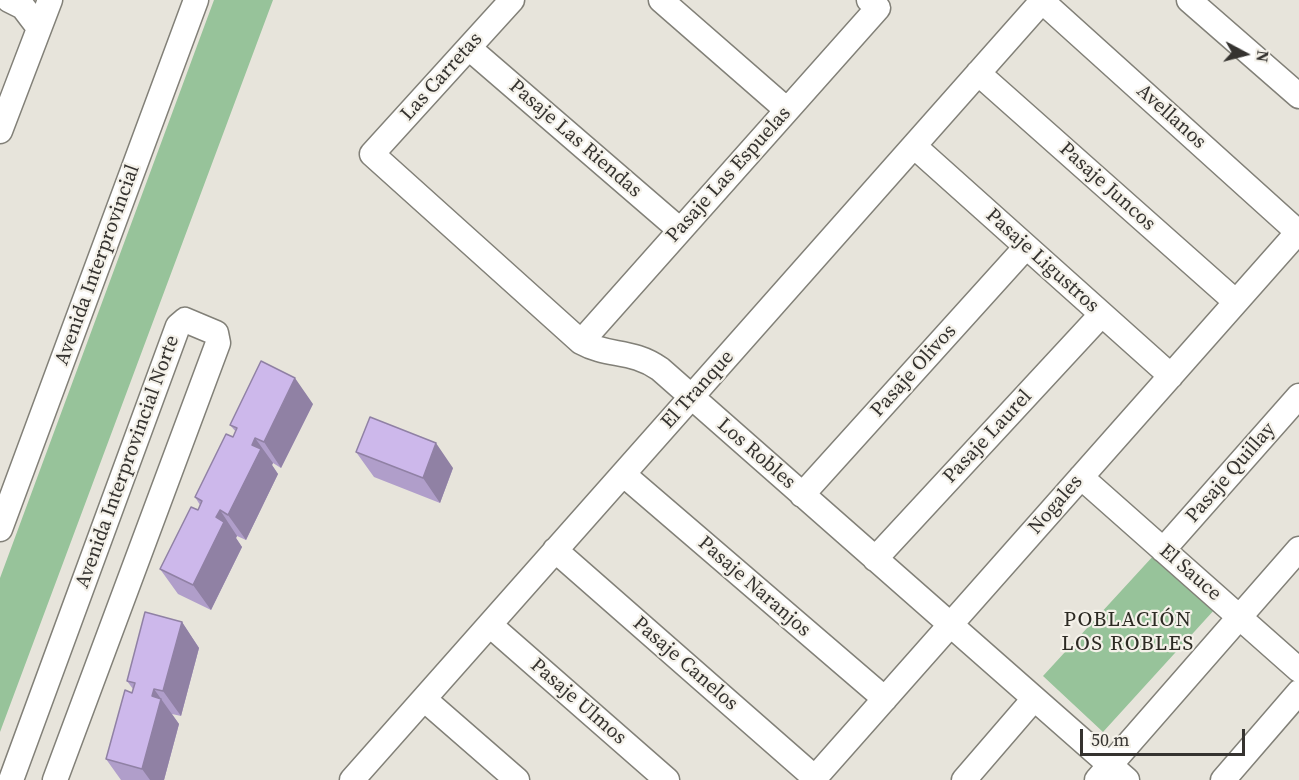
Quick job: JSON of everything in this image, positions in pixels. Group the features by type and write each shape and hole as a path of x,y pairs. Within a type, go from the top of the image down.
{"street":[{"path":"9,0 23,7 39,28"},
{"path":"0,131 50,0"},
{"name":"Avenida Interprovincial","path":"0,529 196,0"},
{"name":"Las Carretas","path":"372,154 512,0"},
{"path":"661,0 787,110"},
{"path":"1189,0 1299,96"},
{"name":"El Tranque","path":"358,778 555,550 1042,1"},
{"name":"Avellanos","path":"1042,1 1299,232"},
{"name":"Pasaje Las Espuelas","path":"581,342 787,110 873,4"},
{"name":"Pasaje Las Riendas","path":"469,48 680,230"},
{"name":"Pasaje Juncos","path":"978,73 1236,302"},
{"name":"Pasaje Ligustros","path":"914,146 1171,376"},
{"name":"Los Robles","path":"372,154 581,342 591,348 633,355 648,360 660,369 1034,700 1111,775"},
{"name":"Nogales","path":"814,779 1299,232"},
{"name":"Pasaje Olivos","path":"802,495 1026,247"},
{"name":"Pasaje Laurel","path":"874,559 1101,315"},
{"name":"Avenida Interprovincial Norte","path":"10,780 178,326 186,320 216,333 218,343 55,780"},
{"name":"Pasaje Quillay","path":"1163,550 1299,396"},
{"name":"Pasaje Naranjos","path":"623,474 885,699"},
{"name":"El Sauce","path":"1081,477 1299,670"},
{"path":"1111,775 1239,617 1299,549"},
{"name":"Pasaje Canelos","path":"555,550 814,779"},
{"name":"Pasaje Ulmos","path":"490,625 667,780"},
{"path":"1223,780 1299,692"},
{"path":"424,699 517,780"},
{"path":"963,780 1034,700"}],"green space":[{"path":"214,0 273,0 0,732 0,578"},
{"path":"1155,554 1215,609 1103,732 1043,676"}],"building":[{"path":"261,361 295,378 264,442 255,438 252,445 261,449 228,515 220,510 216,517 224,522 193,585 160,569 191,507 198,510 202,501 195,497 226,434 233,437 237,428 230,425"},
{"path":"370,417 436,443 423,478 356,452"},
{"path":"145,612 182,622 163,691 154,689 152,696 161,699 142,769 106,759 125,690 132,693 135,683 127,681"}],"district":[{"name":"POBLACIÓN LOS ROBLES","path":"1128,633"}]}
